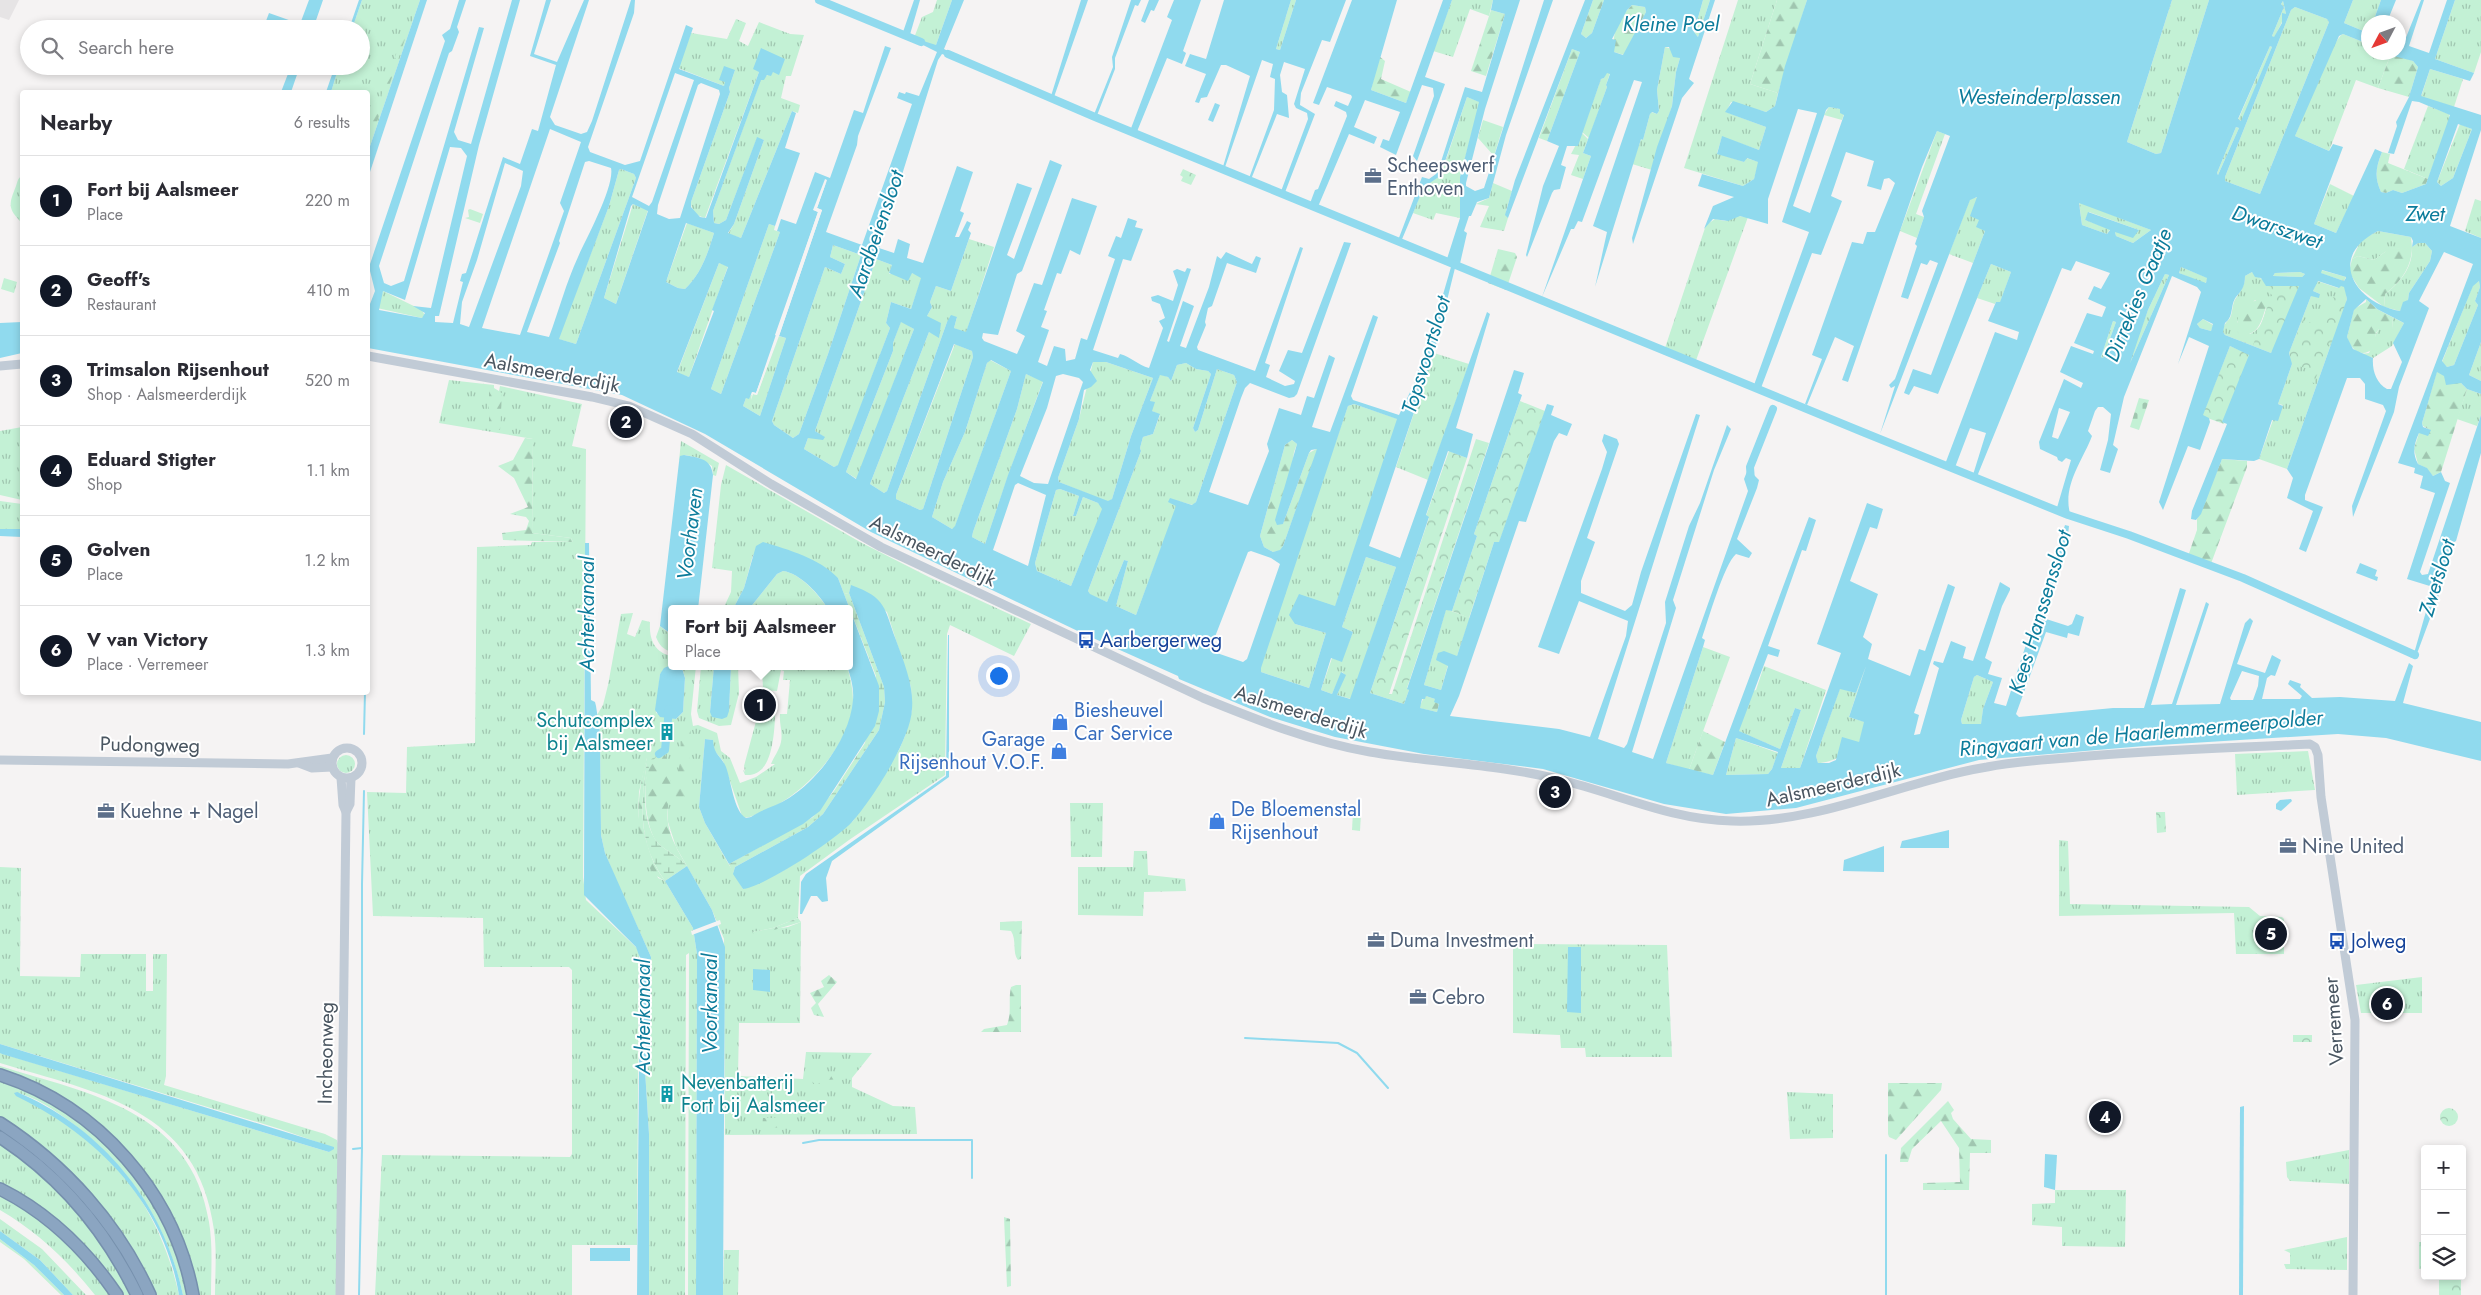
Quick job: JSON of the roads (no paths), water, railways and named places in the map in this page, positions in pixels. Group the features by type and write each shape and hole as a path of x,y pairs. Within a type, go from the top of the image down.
{"highway":[{"path":"0,1075 38,1090 72,1110 98,1129 126,1157 152,1192 170,1224 185,1262 193,1295"},
{"path":"0,1123 54,1164 92,1203 124,1246 150,1295"},
{"path":"0,1137 46,1172 80,1206 115,1253 137,1295"},
{"path":"0,1189 33,1209 61,1231 87,1257 116,1295"}],"street":[{"name":"Aalsmeerderdijk","path":"370,356 592,397 629,406 692,434 771,484 881,547 1203,698 1250,717 1323,742 1413,759 1513,770 1562,780 1660,810 1694,817 1733,821 1780,819 1948,774 2026,762 2106,755 2300,744 2310,744 2315,747"},
{"path":"0,366 20,364"},
{"name":"Verremeer","path":"2315,747 2355,1020 2353,1295"},
{"path":"346,748 359,754 362,768 351,778 341,778 332,763 337,751 346,748"},
{"name":"Pudongweg","path":"0,760 299,763 312,759 332,763"},
{"name":"Incheonweg","path":"340,1295 346,812 343,805 341,778"},
{"name":"Incheonweg","path":"346,812 350,804 351,778"}],"water":[{"path":"309,0 323,0 316,20 302,20"},
{"path":"359,0 362,0 355,20 352,20"},
{"path":"420,0 427,0 370,172 370,146"},
{"path":"459,0 466,0 457,27 459,32 452,51 449,53 379,266 384,283 391,286 404,281 479,27 484,28 454,132 458,140 471,144 512,0 520,0 479,145 439,316 435,316 435,322 453,323 463,282 460,281 462,274 466,273 503,157 520,164 532,129 538,131 556,65 530,56 546,0 551,0 534,54 557,62 584,0 589,0 550,117 555,125 581,134 587,132 592,121 631,0 635,0 634,13 588,147 590,152 625,165 640,161 686,25 693,28 679,69 724,86 725,82 719,80 724,66 735,70 729,88 730,92 691,202 691,207 700,217 706,218 759,72 753,69 761,48 785,59 779,75 773,72 771,76 767,75 764,80 761,80 713,211 714,223 719,224 726,220 757,137 764,140 734,224 728,233 741,238 792,111 796,113 785,148 800,153 775,226 769,224 711,389 721,394 780,232 777,231 781,219 796,224 815,172 830,178 854,110 863,113 885,46 891,48 858,136 857,145 826,232 862,245 912,104 897,98 899,92 919,96 937,52 913,40 914,38 936,45 952,0 964,0 944,49 958,56 956,59 942,54 938,60 879,248 894,253 898,239 910,244 907,258 923,263 957,166 973,172 960,211 964,213 955,237 959,237 967,221 971,223 968,230 971,233 951,291 936,286 930,302 932,307 927,316 941,323 939,338 929,332 870,484 884,493 887,491 947,322 951,315 957,317 954,328 966,332 1017,183 1032,188 1007,255 1014,259 1050,160 1062,165 1022,271 1017,274 998,335 983,333 982,338 984,341 1017,354 1025,336 1016,331 1034,283 1042,285 1072,198 1097,206 1080,255 1070,250 1061,274 1057,273 1044,310 1047,311 1041,327 1049,330 1038,362 1047,366 1054,346 1065,349 1066,361 1075,359 1081,338 1087,340 1115,259 1108,256 1116,236 1121,238 1128,218 1137,221 1135,227 1143,229 1131,261 1123,259 1093,350 1118,358 1120,354 1149,368 1163,328 1159,321 1165,318 1160,304 1152,301 1151,297 1158,295 1173,301 1178,285 1173,271 1177,269 1185,272 1187,268 1191,269 1167,341 1169,342 1183,301 1194,306 1180,346 1186,348 1209,287 1217,256 1221,259 1226,252 1252,264 1256,256 1261,258 1256,273 1227,263 1212,306 1208,308 1206,325 1197,347 1198,350 1255,371 1300,247 1303,248 1265,363 1270,365 1266,377 1285,386 1294,384 1295,381 1279,371 1288,350 1302,353 1344,242 1351,243 1297,394 1289,398 1250,383 1245,388 1241,398 1209,492 1248,505 1269,451 1267,444 1279,408 1301,415 1307,396 1314,398 1329,355 1335,358 1312,427 1330,432 1373,315 1378,317 1351,396 1353,400 1399,415 1413,386 1433,329 1451,267 1446,262 1460,218 1460,177 1479,102 1467,97 1440,176 1424,187 1400,244 1397,243 1422,177 1429,179 1436,174 1439,168 1465,87 1482,92 1505,14 1491,10 1493,0 1520,0 1485,109 1466,183 1466,186 1475,191 1484,188 1544,0 1553,0 1506,135 1489,198 1477,202 1471,216 1469,216 1464,231 1467,233 1459,268 1455,268 1434,353 1369,546 1400,558 1487,312 1490,314 1456,428 1473,434 1467,458 1448,451 1426,515 1429,517 1370,693 1404,704 1409,690 1407,689 1514,370 1524,373 1518,393 1522,395 1474,534 1477,536 1452,611 1446,610 1424,685 1441,690 1448,666 1436,660 1438,653 1444,651 1457,656 1494,542 1499,542 1547,404 1554,406 1551,415 1572,424 1567,436 1559,433 1554,441 1526,522 1519,521 1459,696 1450,716 1559,729 1590,737 1626,636 1628,621 1579,601 1559,654 1538,647 1602,469 1607,452 1602,441 1604,434 1617,439 1619,444 1587,538 1595,542 1581,581 1581,593 1625,611 1632,605 1641,572 1696,414 1700,415 1598,739 1624,748 1627,744 1666,623 1665,602 1689,526 1700,503 1727,425 1731,429 1714,470 1673,600 1676,608 1632,752 1653,759 1748,491 1744,479 1748,469 1759,480 1737,539 1752,553 1749,558 1736,554 1726,569 1702,638 1705,640 1703,647 1666,763 1713,775 1809,517 1816,520 1806,551 1802,550 1768,646 1780,650 1778,657 1768,654 1739,731 1780,749 1795,708 1801,710 1781,768 1800,768 1841,653 1817,644 1867,503 1883,509 1877,529 1870,527 1850,581 1878,594 1863,637 1872,644 1868,659 1910,676 1919,649 1925,651 1948,584 1955,587 1914,713 1919,715 1914,735 1920,734 1939,668 1933,664 1934,661 1943,663 1951,641 1966,647 1963,658 1973,661 2000,582 2010,588 2010,590 2002,606 1985,658 1992,662 1988,674 2002,678 1994,703 2006,706 2065,525 2069,526 2068,535 2043,618 2068,626 2072,624 2076,614 2084,617 2079,636 2068,633 2067,638 2046,632 2016,714 2019,717 2113,708 2144,708 2180,588 2186,590 2151,705 2172,704 2206,602 2209,604 2176,705 2220,704 2245,623 2250,618 2253,621 2237,664 2265,673 2272,655 2281,660 2275,676 2271,675 2267,678 2262,699 2300,699 2302,696 2288,684 2290,680 2301,684 2300,687 2312,698 2340,697 2395,701 2409,663 2413,666 2403,703 2481,722 2481,761 2386,738 2338,734 2144,746 1979,760 1796,808 1726,814 1664,804 1543,769 1424,754 1335,737 1270,717 1179,679 1178,676 1084,634 871,532 705,434 622,395 370,348 370,304 375,291 370,264 445,41 442,35 450,29","holes":["675,73 694,80 649,206 632,197","701,83 719,90 720,94 680,218 669,219 657,214 658,205 698,85","550,129 581,142 560,203 564,211 520,335 482,328","450,147 461,148 467,156 431,308 413,306 425,313 422,318 379,310 383,291 405,300","589,161 611,168 609,187 574,267 549,337 527,332 560,243 559,241 585,162","505,163 523,171 521,186 469,327 460,324 462,302 477,260","619,170 634,174 636,178 576,344 559,339 609,206","827,180 817,208 822,210 779,336 786,338 760,416 743,406 746,398 749,399 752,392 756,393 818,212 814,210","633,204 648,211 616,304 604,298","686,223 714,233 703,263 691,283 685,289 666,282","833,245 861,255 799,434 793,438 774,425 772,421 825,267 841,274 845,264 830,257","876,259 892,265 889,273 908,281 912,273 921,278 911,309 891,302 886,323 890,328 838,465 834,467 804,449 808,438 823,440 825,437 815,431","719,263 728,267 712,310 714,311 689,377 677,372","901,322 914,329 856,479 846,472 893,351 893,343","954,344 972,351 973,357 923,509 920,510 896,499 896,495","991,360 1011,371 955,526 952,529 932,517 943,482 965,432 987,363","1093,362 1106,362 1153,378 1131,436 1112,499 1108,501 1059,482 1058,478 1079,419 1084,390 1091,387 1097,381 1090,370","1186,363 1196,369 1208,371 1211,374 1193,428 1195,432 1198,430 1217,369 1234,375 1237,382 1196,502 1192,505 1170,498 1168,502 1176,506 1136,615 1116,606 1128,561 1124,560 1107,602 1090,594 1088,591 1141,451 1143,437 1153,434 1160,414 1152,411 1155,402 1150,401 1160,375 1168,377 1171,381 1177,365","1026,374 1043,382 1008,475 985,544 972,537 1017,409","1063,374 1079,378 1083,382 1048,484 1034,483 1020,476 1047,408 1056,376","1354,404 1397,419 1335,606 1299,594 1289,615 1295,624 1326,633 1309,688 1261,672 1348,406","1292,440 1297,444 1275,520 1277,525 1283,524 1309,453 1311,450 1317,449 1283,546 1280,550 1273,552 1264,547 1260,536 1285,445","1018,483 1046,495 1028,566 993,550 1015,485","1060,489 1079,496 1073,516 1076,516 1083,497 1098,503 1102,509 1071,586 1037,571 1035,563 1056,490","1251,551 1271,558 1280,564 1247,659 1243,662 1214,652 1211,647 1248,552","1366,557 1396,567 1350,699 1337,695 1346,675 1341,672 1332,694 1321,690 1331,658 1342,662 1353,632 1342,627","1866,666 1849,717 1864,722 1859,742 1842,737 1836,760 1829,763 1818,763 1816,756 1840,689 1856,693","2242,671 2259,676 2253,700 2231,700 2230,698","1977,675 1993,682 1983,709 1981,724 1962,724 1961,720 1974,677","1426,696 1435,699 1434,702 1439,704 1437,712 1420,708 1422,699 1425,699","1736,738 1778,752 1772,769 1768,774 1726,775"]},
{"path":"914,0 920,0 909,38 902,35"},
{"path":"1081,0 1088,0 1054,97 1051,96"},
{"path":"1131,0 1141,0 1138,6 1135,5 1115,58 1115,69 1096,118 1093,117 1113,67 1112,57"},
{"path":"1149,0 1159,0 1154,11 1151,10 1145,23 1141,21"},
{"path":"1174,0 1201,0 1183,51 1186,53 1182,64 1167,58 1136,134 1130,131 1172,20 1167,17"},
{"path":"1224,0 1291,0 1276,49 1280,50 1296,0 1346,0 1330,42 1322,40 1301,93 1300,105 1315,114 1284,195 1280,194 1308,119 1307,113 1296,108 1294,104 1305,69 1284,62 1280,75 1282,92 1287,95 1289,118 1277,114 1250,182 1248,181 1274,110 1275,79 1270,77 1273,64 1262,60 1224,170 1222,170 1250,76 1226,65 1221,65 1207,97 1201,98 1199,103 1195,102 1206,74 1185,66 1190,54 1206,59"},
{"path":"1352,0 1397,0 1371,90 1406,103 1443,0 1452,0 1425,77 1445,84 1417,161 1413,156 1434,96 1433,88 1422,85 1396,155 1380,147 1383,139 1389,141 1400,112 1365,100 1354,127 1377,137 1374,144 1349,134 1317,209 1309,206 1315,190 1318,189 1347,116 1346,112 1334,106 1336,101 1348,106 1352,97 1327,87 1319,105 1313,103"},
{"name":"Kleine Poel","path":"1585,0 1593,0 1581,34 1586,38 1592,33 1604,0 1703,0 1694,32 1698,37 1710,0 1715,0 1689,79 1694,83 1682,98 1633,244 1632,238 1657,147 1672,106 1676,72 1680,58 1673,57 1669,47 1665,47 1657,90 1659,111 1657,114 1652,112 1650,114 1595,287 1607,232 1593,226 1642,82 1634,80 1582,222 1578,221 1574,229 1571,229 1542,297 1591,156 1583,153 1610,74 1607,73 1601,79 1578,146 1567,146 1561,165 1566,167 1560,189 1554,190 1552,193 1527,257 1543,186 1559,146 1547,141 1580,52 1572,49 1508,218 1505,215 1515,180","holes":["1632,5 1645,7 1646,12 1623,55 1614,52 1616,40 1612,39 1627,10"]},
{"name":"Westeinderplassen","path":"1807,0 2172,0 2127,142 2156,154 2161,153 2209,0 2353,0 2344,23 2361,30 2361,41 2343,34 2339,36 2295,136 2329,151 2333,144 2343,147 2314,224 2336,233 2375,149 2382,152 2377,172 2377,182 2381,192 2386,193 2393,190 2402,193 2426,184 2450,115 2412,101 2394,154 2388,153 2397,126 2396,122 2409,97 2418,67 2413,61 2406,59 2406,38 2421,0 2424,0 2409,46 2429,53 2447,0 2455,0 2435,59 2474,73 2470,81 2430,69 2421,96 2481,115 2481,130 2450,226 2481,238 2481,342 2469,375 2481,381 2481,394 2467,389 2461,383 2446,385 2444,376 2437,372 2422,423 2423,427 2431,430 2428,436 2419,433 2414,452 2418,464 2427,468 2433,476 2441,472 2445,481 2450,483 2420,572 2422,575 2428,574 2481,415 2481,453 2456,541 2451,544 2441,589 2415,659 2410,657 2415,650 2433,587 2407,579 2435,493 2420,488 2423,476 2414,473 2415,468 2398,463 2473,264 2444,252 2419,301 2429,308 2399,387 2394,412 2353,517 2352,506 2386,411 2383,405 2365,399 2365,384 2360,378 2347,378 2305,495 2305,500 2323,507 2306,552 2299,549 2313,511 2287,498 2293,478 2287,469 2347,299 2344,287 2341,286 2339,288 2318,281 2313,291 2320,294 2319,298 2311,296 2289,353 2292,364 2278,404 2283,406 2278,421 2272,420 2259,459 2254,461 2222,459 2201,514 2196,520 2191,519 2192,511 2227,424 2222,422 2249,355 2230,346 2203,415 2209,418 2210,422 2200,450 2188,446 2163,510 2159,502 2209,346 2189,337 2178,364 2201,292 2197,287 2172,276 2124,397 2113,445 2118,449 2110,473 2100,470 2108,440 2111,414 2103,407 2098,407 2088,431 2092,436 2071,485 2069,506 2071,517 2056,511 2071,460 2066,458 2062,462 2058,460 2057,457 2040,449 2039,442 2064,379 2081,388 2083,383 2060,372 2071,346 2093,354 2094,351 2074,343 2087,313 2102,317 2106,307 2088,299 2094,286 2101,289 2110,273 2076,261 2071,271 2062,268 1976,479 1972,478 1986,433 1970,428 1954,470 1944,467 1995,332 2017,340 2019,332 1988,321 1996,302 2000,302 2011,272 1991,264 1938,394 1914,386 1909,395 1904,393 1913,369 1931,375 1985,231 1976,227 1979,220 1970,216 1977,197 1970,200 1880,434 1895,386 1891,388 1889,385 1895,379 1938,263 1930,260 1927,265 1921,263 1908,299 1901,297 1917,246 1915,244 1924,217 1922,211 1950,136 1937,131 1922,167 1848,382 1842,380 1854,346 1835,337 1807,405 1805,404 1822,359 1812,355 1852,242 1863,244 1867,232 1875,232 1895,183 1889,178 1884,179 1881,190 1867,186 1874,161 1846,152 1831,196 1842,201 1821,255 1812,253 1761,388 1754,385 1809,232 1782,222 1817,113 1798,109 1768,199 1768,224 1740,216 1728,221 1713,219 1704,229 1713,206 1734,197 1698,186 1702,174 1743,186 1754,179 1758,162 1747,158 1744,162 1717,154 1722,136 1759,150 1766,127 1725,112 1733,101 1766,112 1775,106 1785,66","holes":["2283,1 2286,14 2282,13 2282,23 2274,37 2272,36 2284,7 2281,4","2295,7 2327,19 2329,22 2260,194 2225,181 2291,10","2270,46 2272,47 2241,121 2238,119","1829,107 1840,109 1840,113 1844,115 1810,213 1793,206 1826,110","2458,124 2472,129 2453,178 2441,186 2437,182","2236,127 2239,128 2218,175 2217,173","2079,203 2151,230 2133,243 2116,236 2115,232 2133,238 2139,230 2088,212 2085,220 2110,230 2107,234 2082,225","2378,231 2411,237 2413,241 2412,247 2418,243 2425,243 2432,251 2430,261 2409,293 2408,300 2403,302 2400,311 2370,299 2360,289 2353,278 2350,266 2353,253 2362,242","2181,267 2207,278 2206,283 2179,273","2322,270 2346,277 2344,281 2321,273","2252,272 2255,277 2261,278 2266,286 2299,286 2271,353 2225,335 2223,332 2225,323 2230,318 2234,300 2244,283 2245,276","2300,272 2305,274 2302,277 2273,276 2275,273","2165,274 2169,275 2130,363 2148,310","2479,281 2480,287 2475,301 2478,305 2454,365 2447,367 2442,361 2473,286","2366,299 2377,309 2404,323 2393,343 2402,362 2391,389 2387,389 2377,380 2373,367 2373,358 2353,349 2347,337 2354,310","2203,319 2213,324 2211,331 2200,328 2197,324","2113,321 2116,322 2103,358 2101,357"]},
{"path":"2381,0 2396,0 2390,15 2376,15"},
{"path":"269,13 289,20 266,20"},
{"path":"288,75 297,75 292,90 282,90"},
{"path":"332,75 336,75 332,90 327,90"},
{"path":"1215,103 1220,105 1213,122 1208,120"},
{"path":"20,322 20,353 0,358 0,323"},
{"name":"Voorhaven","path":"680,456 699,458 707,462 712,469 713,475 698,605 668,605 668,632 660,626"},
{"path":"0,529 20,529 20,537 0,536"},
{"path":"763,542 793,552 822,565 838,578 848,605 825,605 803,580 783,571 777,574 752,605 735,605 744,588 756,546"},
{"name":"Achterkanaal","path":"585,543 589,543 591,700 595,702 600,733 601,835 605,853 651,957 650,1058 645,1070 649,1134 649,1295 637,1295 640,958 636,947 584,895"},
{"path":"2360,563 2377,570 2375,576 2378,577 2377,581 2356,573"},
{"path":"851,585 872,595 883,605 910,683 912,709 910,722 889,769 870,799 852,822 831,840 800,861 767,880 743,889 733,874 735,867 808,827 823,814 879,730 885,702 884,687 849,593"},
{"path":"853,618 879,686 879,711 875,726 820,811 803,824 729,864 705,823 699,807 705,739 713,740 716,752 726,767 733,795 742,815 746,818 751,817 801,790 822,768 840,742 851,714 853,700 852,683 848,670 853,670"},
{"path":"948,635 949,777 832,861 826,878 828,901 822,902 817,896 811,896 802,914 800,914 801,882 806,874 946,776"},
{"path":"668,666 668,670 683,670 685,678 683,712 676,719 660,717 655,710 660,674 664,668"},
{"path":"714,670 731,670 729,711 727,717 722,719 712,717 710,712"},
{"path":"2291,799 2292,801 2281,811 2276,809 2276,804 2280,800"},
{"path":"1949,830 1949,848 1900,848 1902,841"},
{"path":"1884,846 1884,872 1843,871 1844,860"},
{"name":"Voorkanaal","path":"687,866 712,910 725,947 723,1295 696,1295 697,954 693,928 665,881"},
{"path":"1568,947 1581,947 1581,1013 1567,1012"},
{"path":"753,969 770,970 770,992 753,990"},
{"path":"0,1044 334,1147 334,1149 329,1152 2,1054 0,1053"},
{"path":"17,1092 48,1107 77,1126 102,1148 125,1173 145,1200 161,1230 174,1262 183,1295 179,1295 171,1262 159,1231 142,1202 122,1176 99,1152 74,1131 46,1112 16,1096 14,1093"},
{"path":"2244,1106 2243,1295 2239,1295 2240,1107"},
{"path":"2045,1154 2057,1155 2055,1190 2044,1187"},
{"path":"0,1231 40,1260 73,1295 64,1295 34,1265 0,1239"},
{"path":"590,1248 630,1248 630,1261 590,1261"}],"waterway":[{"path":"819,0 921,42"},
{"path":"948,54 1095,117 1865,433 2068,515 2129,535 2243,578 2415,655"},
{"path":"1751,481 1750,467 1773,409"},
{"path":"364,734 365,695"},
{"path":"659,754 665,750 669,709"},
{"path":"359,1295 362,1148 364,791"},
{"path":"1245,1038 1338,1043 1357,1053 1388,1088"},
{"path":"803,1143 819,1140 972,1140 972,1178"},
{"path":"353,1149 362,1148"},
{"path":"1886,1155 1886,1295"}],"place":[{"name":"Scheepswerf Enthoven","path":"1373,176"},
{"name":"Geoff's","path":"626,422"},
{"name":"Aarbergerweg","path":"1086,640"},
{"name":"Fort bij Aalsmeer","path":"760,705"},
{"name":"Biesheuvel Car Service","path":"1060,722"},
{"name":"Schutcomplex bij Aalsmeer","path":"667,732"},
{"name":"Garage Rijsenhout V.O.F.","path":"1059,751"},
{"name":"Trimsalon Rijsenhout","path":"1555,792"},
{"name":"Kuehne + Nagel","path":"106,811"},
{"name":"De Bloemenstal Rijsenhout","path":"1217,821"},
{"name":"Nine United","path":"2288,846"},
{"name":"Golven","path":"2271,934"},
{"name":"Duma Investment","path":"1376,940"},
{"name":"Jolweg","path":"2337,941"},
{"name":"Cebro","path":"1418,997"},
{"name":"V van Victory","path":"2387,1004"},
{"name":"Nevenbatterij Fort bij Aalsmeer","path":"667,1094"},
{"name":"Eduard Stigter","path":"2105,1117"}],"water label":[{"name":"Zwet","path":"2425,214"},
{"name":"Dwarszwet","path":"2277,227"},
{"name":"Aardbeiensloot","path":"876,234"},
{"name":"Dirrekies Gaatje","path":"2138,295"},
{"name":"Topsvoortsloot","path":"1426,355"},
{"name":"Zwetsloot","path":"2437,578"},
{"name":"Kees Hanssenssloot","path":"2040,612"},
{"name":"Ringvaart van de Haarlemmermeerpolder","path":"2141,733"}]}
